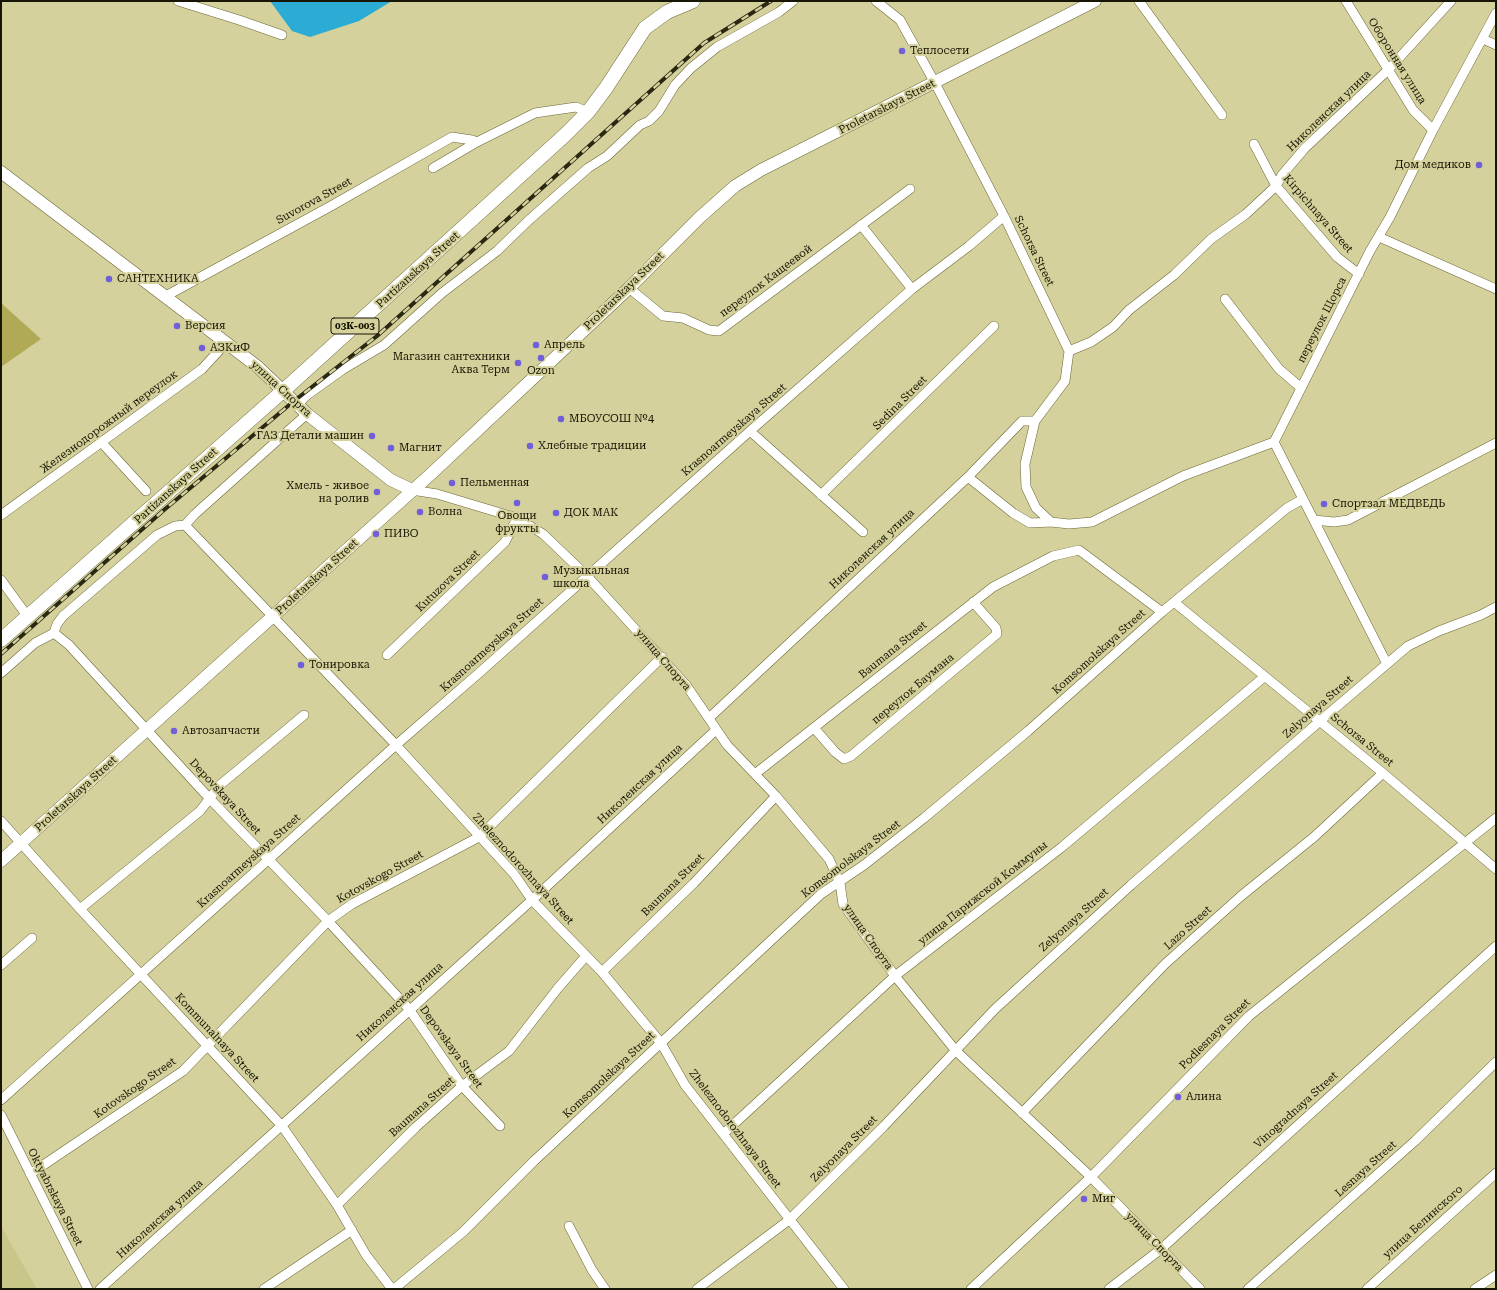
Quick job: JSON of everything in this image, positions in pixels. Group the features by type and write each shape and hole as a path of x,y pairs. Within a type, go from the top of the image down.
{"main road":[{"name":"Partizanskaya Street","path":"1,640 284,390 488,207 588,112 606,88 645,28 667,12 693,1"}],"street":[{"path":"178,1 282,35"},
{"path":"298,404 307,395 342,370 384,345 442,293 497,251 529,220 588,168 607,156 640,125 649,121 659,111 675,85 691,68 722,44 747,31 793,1"},
{"name":"Schorsa Street","path":"876,1 900,20 935,83 1004,216 1069,351"},
{"name":"Proletarskaya Street","path":"1,861 412,490 628,288 699,218 735,186 761,170 1095,1"},
{"path":"1139,1 1222,115"},
{"name":"Оборонная улица","path":"1346,1 1413,110 1433,130"},
{"name":"Николенская улица","path":"1069,351 1091,342 1113,327 1129,310 1174,275 1211,239 1246,214 1276,186 1282,175 1305,148 1389,70 1451,1"},
{"name":"переулок Щорса","path":"1274,442 1300,388 1433,130 1496,13"},
{"path":"1483,39 1496,45"},
{"path":"433,168 477,142 535,113 576,107 588,112"},
{"name":"Suvorova Street","path":"164,297 331,206 452,137 477,142"},
{"name":"Kirpichnaya Street","path":"1254,144 1276,186 1337,257 1359,274"},
{"name":"улица Спорта","path":"1,172 258,367 284,390 307,414 391,480 412,490 436,494 517,518 543,534 587,576 662,657 686,685 727,745 776,796 829,859 840,883 843,904 895,976 956,1051 1091,1177 1200,1289"},
{"name":"переулок Кащеевой","path":"628,288 663,316 683,318 709,330 719,331 910,189"},
{"name":"Krasnoarmeyskaya Street","path":"1,1100 396,745 750,431 912,289 969,246 1004,216"},
{"path":"861,225 912,289"},
{"path":"1379,237 1496,289"},
{"path":"1225,299 1279,369 1300,388"},
{"name":"Sedina Street","path":"822,495 994,326"},
{"name":"Железнодорожный переулок","path":"1,515 202,369 226,343"},
{"path":"1051,522 1036,508 1026,487 1025,464 1035,421 1065,381 1069,351"},
{"path":"1,673 35,643 54,633 57,624 63,616 157,535 175,526 185,525 195,514 307,414"},
{"name":"Николенская улица","path":"709,718 968,477 1022,421 1035,421"},
{"path":"750,431 863,532"},
{"path":"968,477 1013,513 1030,523 1051,522 1068,524 1092,522 1183,476 1274,442 1387,664"},
{"path":"102,443 146,491"},
{"path":"1314,520 1334,522 1348,520 1496,443"},
{"name":"Komsomolskaya Street","path":"393,1289 463,1232 534,1161 821,894 840,883 924,818 1028,731 1162,612 1287,508 1303,499"},
{"name":"Kutuzova Street","path":"387,655 505,542 517,518"},
{"name":"Zheleznodorozhnaya Street","path":"185,525 274,616 396,745 514,874 532,900 602,972 661,1043 685,1085 844,1289"},
{"name":"Baumana Street","path":"755,774 815,729 993,586 1053,556 1079,550 1162,612"},
{"path":"1,580 28,617"},
{"name":"переулок Баумана","path":"815,729 835,752 844,759 851,756 997,634 996,628 973,602"},
{"name":"Schorsa Street","path":"1174,602 1383,773 1496,869"},
{"name":"Zelyonaya Street","path":"697,1289 789,1220 884,1126 995,1009 1131,885 1320,721 1408,646 1439,631 1482,615 1496,607"},
{"name":"Depovskaya Street","path":"54,633 69,645 146,730 328,921 409,1009 462,1086 500,1126"},
{"name":"Kotovskogo Street","path":"30,1174 183,1071 328,921 352,904 479,837 662,657"},
{"name":"улица Парижской Коммуны","path":"723,1134 895,976 1062,847 1264,677"},
{"path":"80,909 200,811 220,785 304,715"},
{"name":"Николенская улица","path":"100,1289 282,1126 409,1009 532,900 716,730"},
{"name":"Lazo Street","path":"1022,1113 1165,964 1241,896 1314,837 1383,773"},
{"name":"Baumana Street","path":"602,972 694,883 776,796"},
{"name":"Podlesnaya Street","path":"971,1289 1091,1177 1249,1016 1323,955 1467,843 1496,818"},
{"name":"Kommunalnaya Street","path":"1,821 80,909 282,1126 338,1205 366,1255 393,1289"},
{"path":"1,965 32,938"},
{"name":"Vinogradnaya Street","path":"1109,1289 1161,1249 1496,946"},
{"name":"Baumana Street","path":"338,1205 416,1127 462,1086 509,1051 558,988 586,956"},
{"name":"Lesnaya Street","path":"1248,1289 1415,1141 1496,1062"},
{"name":"Oktyabrskaya Street","path":"1,1115 88,1289"},
{"name":"улица Белинского","path":"1367,1289 1496,1173"},
{"path":"569,1226 592,1270 605,1289"},
{"path":"264,1289 352,1230"},
{"path":"1475,1289 1496,1274"}],"shaded area":[{"path":"1,303 41,339 1,367"},
{"path":"1,1226 37,1289 1,1289"}],"water":[{"path":"270,1 392,1 359,21 310,37 292,31"}],"railway":[{"path":"1,654 164,510 294,401 377,336 704,43 771,1"}],"place":[{"name":"Теплосети","path":"902,51"},
{"name":"Дом медиков","path":"1479,165"},
{"name":"САНТЕХНИКА","path":"109,279"},
{"name":"Версия","path":"177,326"},
{"name":"Апрель","path":"536,345"},
{"name":"АЗКиФ","path":"202,348"},
{"name":"Ozon","path":"541,358"},
{"name":"Магазин сантехники Аква Терм","path":"518,363"},
{"name":"МБОУСОШ №4","path":"561,419"},
{"name":"ГАЗ Детали машин","path":"372,436"},
{"name":"Хлебные традиции","path":"530,446"},
{"name":"Магнит","path":"391,448"},
{"name":"Пельменная","path":"452,483"},
{"name":"Хмель - живое на ролив","path":"377,492"},
{"name":"Овощи фрукты","path":"517,503"},
{"name":"Спортзал МЕДВЕДЬ","path":"1324,504"},
{"name":"Волна","path":"420,512"},
{"name":"ДОК МАК","path":"556,513"},
{"name":"ПИВО","path":"376,534"},
{"name":"Музыкальная школа","path":"545,577"},
{"name":"Тонировка","path":"301,665"},
{"name":"Автозапчасти","path":"174,731"},
{"name":"Алина","path":"1178,1097"},
{"name":"Миг","path":"1084,1199"}]}
